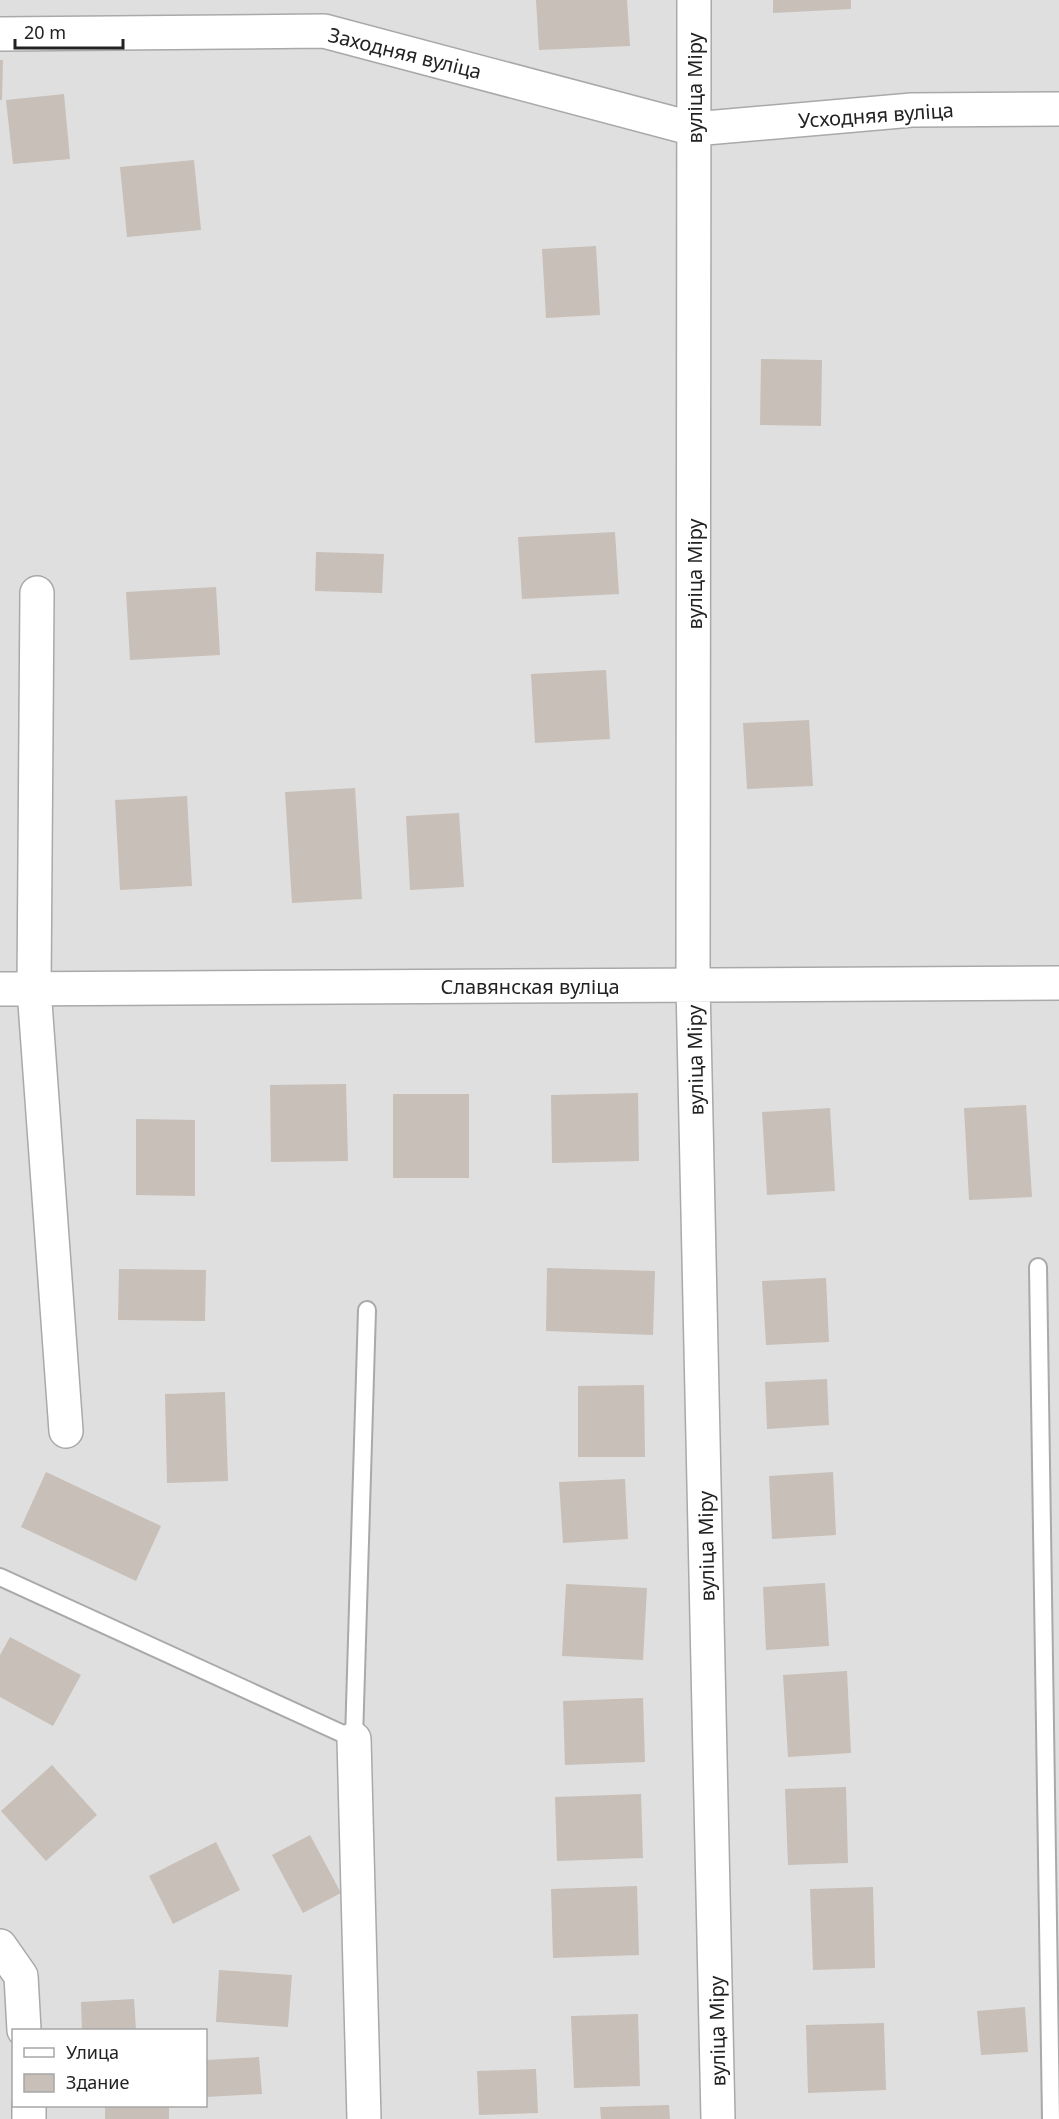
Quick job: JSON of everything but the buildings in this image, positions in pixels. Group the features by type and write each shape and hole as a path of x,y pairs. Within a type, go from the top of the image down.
{"street":[{"name":"вуліца Міру","path":"694,0 693,985 718,2119"},
{"name":"Заходняя вуліца","path":"0,34 324,31 694,129"},
{"name":"Усходняя вуліца","path":"694,129 912,110 1059,109"},
{"path":"37,593 34,989 66,1431"},
{"name":"Славянская вуліца","path":"0,989 1059,982"},
{"path":"354,1739 364,2119"},
{"path":"0,1946 21,1976 24,2029"}],"lane":[{"path":"1038,1268 1051,2119"},
{"path":"0,1577 354,1739 367,1310"}],"shaded area":[{"path":"0,0 1059,0 1059,2119 0,2119"}]}
